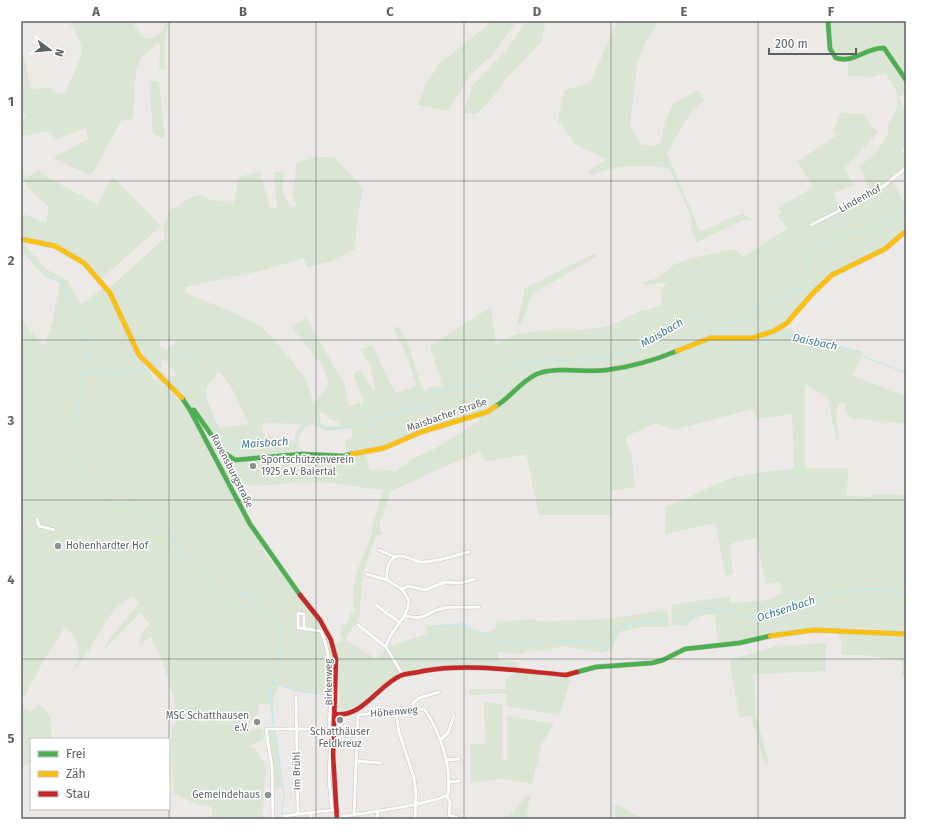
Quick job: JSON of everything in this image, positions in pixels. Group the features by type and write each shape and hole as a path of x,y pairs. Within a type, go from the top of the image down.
{"street":[{"path":"828,21 830,49 836,58 849,61 874,49 884,48 906,80"},
{"name":"Lindenhof","path":"811,225 876,192 906,168"},
{"name":"Maisbacher Straße","path":"190,410 194,410 224,453 233,459 246,460 302,454 336,456 359,454 387,447 421,432 487,412 507,399 527,379 538,373 556,370 602,371 660,358 710,338 752,338 767,334 779,329 787,323 813,293 832,275 885,249 906,231"},
{"name":"Ravensburgstraße","path":"21,239 55,246 84,263 110,293 140,355 181,398 190,410 250,524 278,567 324,627 331,640 336,659 336,714"},
{"path":"37,519 39,526 54,530"},
{"path":"379,550 395,557 404,556 420,562 469,552"},
{"path":"387,580 386,569 388,563 395,557"},
{"path":"366,574 387,580 402,589 408,600 405,616 388,637 386,647"},
{"path":"402,589 408,586 425,590 445,582 460,583 475,579"},
{"path":"376,605 399,622"},
{"path":"405,616 414,618 425,617 444,608 479,607"},
{"path":"298,613 304,614 304,629 298,628 298,613"},
{"path":"358,625 386,647 403,675"},
{"name":"Birkenweg","path":"304,629 320,631 328,647 331,664 332,728"},
{"path":"447,796 378,812 337,818 334,810 332,728 336,714 343,715 357,713 388,684 403,675 436,669 467,667 562,675 596,667 652,663 663,660 685,649 739,643 784,633 813,630 844,630 906,634"},
{"path":"413,708 413,703 419,698 439,692"},
{"name":"Im Brühl","path":"296,697 298,814"},
{"name":"Höhenweg","path":"357,713 396,711 413,708 425,710 440,740 446,760 448,782 447,796 450,802 449,815"},
{"path":"396,711 399,732 414,778 416,804 415,819"},
{"path":"354,815 357,713"},
{"path":"440,740 448,734 454,716"},
{"path":"273,819 272,767 266,729 332,728"},
{"path":"446,760 458,759"},
{"path":"356,761 381,763"},
{"path":"448,782 459,781"},
{"path":"283,816 334,810"},
{"path":"310,819 312,812"},
{"path":"377,819 378,812"},
{"path":"448,819 449,815 461,819"}],"green space":[{"path":"68,21 132,21 141,36 150,39 162,32 166,21 170,21 165,36 165,70 159,69 160,45 158,43 141,58 136,70 133,119 121,121 92,174 89,175 53,158 88,139 86,128 56,139 48,131 21,136 21,119 26,116 21,109 23,79 21,51 23,52 31,90 50,87 54,92 60,94 66,92 80,60 82,50 79,39"},
{"path":"493,21 517,21 493,54 469,76 448,111 418,105 426,84 440,63"},
{"path":"527,21 547,21 542,41 508,77 489,102 476,114 464,112 472,86 506,50"},
{"path":"617,21 658,21 643,47 637,67 630,126 641,145 654,146 661,143 665,121 674,103 698,90 704,100 691,112 667,153 699,229 702,231 732,217 744,214 753,221 743,220 697,242 691,232 691,217 669,168 630,166 601,171 591,175 589,171 606,159 576,145 558,121 564,90 590,83"},
{"path":"827,21 906,21 906,93 899,97 906,112 906,147 901,150 906,158 906,167 891,179 906,206 906,229 883,248 830,275 786,323 773,330 754,337 704,338 665,355 637,363 599,370 538,372 520,383 500,403 483,412 418,432 388,446 346,454 346,440 353,438 351,428 327,431 315,426 315,423 312,423 306,426 301,434 298,435 300,453 239,460 239,462 303,456 342,457 366,454 370,469 390,470 395,472 408,463 408,461 434,449 475,424 480,417 509,399 527,380 535,375 545,373 604,372 633,366 679,352 708,341 726,339 749,340 764,337 786,326 799,335 861,352 863,354 853,376 906,396 906,424 850,418 846,412 846,404 841,402 838,407 836,417 838,432 837,443 828,398 805,384 805,468 848,468 847,496 872,497 872,494 906,495 906,633 865,628 812,629 780,632 742,641 718,644 715,615 698,617 685,626 673,625 671,610 672,605 729,596 731,603 762,601 782,594 779,582 766,584 756,538 734,542 730,547 733,574 726,576 715,523 665,534 666,506 684,500 712,486 731,479 762,472 794,469 792,414 757,419 753,409 673,430 656,423 625,437 632,458 635,487 610,491 612,515 539,515 526,454 485,462 480,451 391,491 379,524 382,535 376,535 363,572 359,618 345,639 376,659 388,647 426,634 427,626 461,623 469,629 477,632 486,632 495,629 497,622 530,619 542,621 610,619 667,609 669,627 642,627 619,632 613,647 604,653 562,646 547,651 531,650 521,654 498,652 498,660 518,662 517,670 455,666 403,672 379,687 362,703 351,709 339,711 340,699 335,645 344,639 341,638 341,625 347,624 350,614 355,611 353,601 355,580 373,531 371,531 383,490 319,482 246,485 236,483 229,479 220,466 207,439 214,443 225,455 225,451 205,426 196,408 189,406 182,395 144,356 131,335 115,297 109,288 165,238 163,228 172,208 179,206 190,198 199,195 203,195 210,200 233,203 239,177 260,171 270,208 277,208 273,172 284,171 282,190 290,207 297,206 292,195 297,163 313,157 334,157 363,188 356,228 355,249 333,261 307,267 304,258 260,271 185,287 186,293 234,313 260,326 272,337 306,379 314,404 329,384 323,366 291,327 306,318 344,384 349,406 363,402 353,373 360,370 374,391 375,388 370,365 360,349 372,345 395,393 416,386 409,361 394,329 398,326 408,343 423,392 429,388 442,386 430,346 491,307 496,344 509,337 522,333 551,330 594,329 612,325 632,314 662,304 660,290 667,283 643,285 643,283 657,278 675,264 693,258 734,249 744,257 787,228 777,215 782,212 778,208 813,187 797,162 836,136 833,131 841,113 863,114 878,133 844,169 854,185 833,193 840,209 872,193 859,167 878,150 889,132 887,125 896,111 898,98 894,86 885,73 872,77 848,76 848,62 835,58 829,48","holes":["172,338 177,338 174,344 166,350 159,346 160,341 169,341","162,358 178,376 167,377 161,370","219,372 230,385 249,422 248,424 219,428 206,396 206,388","319,412 326,413 330,420 340,421 340,426 326,427 321,424","263,423 302,424 295,435 295,443 273,443 273,436 263,435"]},
{"path":"149,81 159,82 165,137 163,139 153,132"},
{"path":"21,164 24,166 23,172 26,178 38,170 47,177 97,204 113,177 161,226 101,279 82,261 66,250 47,242 21,237 21,213 46,223 49,207 26,184 23,178"},
{"path":"21,241 46,269 67,280 81,305 104,287 145,367 158,383 157,378 187,408 235,501 267,556 318,621 332,648 334,694 297,692 279,685 273,699 273,712 283,788 275,788 269,733 269,728 273,726 270,704 258,704 259,713 246,728 249,730 263,729 264,739 248,746 256,750 267,767 264,784 263,817 261,819 210,819 213,812 210,806 197,804 174,794 171,729 178,718 168,676 151,637 139,645 142,633 150,624 141,614 139,614 102,652 108,641 139,603 133,596 119,606 104,624 90,649 71,675 79,655 79,650 75,639 65,627 44,660 21,703 21,320 44,345 52,324 60,283 42,274 21,250"},
{"path":"595,253 597,256 532,294 521,325 517,325 525,288"},
{"path":"837,631 906,636 906,677 902,676 902,661 865,655 842,655 841,641"},
{"path":"826,643 826,671 754,674 755,712 769,764 765,765 751,715 740,718 729,661 776,646"},
{"path":"516,672 559,678 571,676 560,715 507,706 506,693 469,695 469,689 506,689 506,679"},
{"path":"484,702 502,704 502,759 507,759 507,716 554,724 542,743 532,784 503,779 471,782 470,744 485,744"},
{"path":"38,704 43,707 50,719 52,738 30,738 30,763 21,768 21,705 31,712"},
{"path":"526,795 530,796 526,819 505,819 520,804"},
{"path":"614,805 620,806 642,819 616,819"}],"waterway":[{"name":"Maisbach","path":"812,284 805,254 906,210"},
{"path":"21,249 50,279 60,280 63,284 66,300 84,332 88,368 84,377 74,422 73,438 76,458 105,497 118,506 123,506 129,501 155,516 171,537"},
{"name":"Maisbach","path":"483,384 500,370 517,364 607,357 644,346 688,317 694,315 703,316 721,328 745,312 792,291 810,286"},
{"name":"Daisbach","path":"752,310 768,332"},
{"name":"Daisbach","path":"771,334 802,337 861,352"},
{"name":"Maisbach","path":"161,356 174,346 178,352 187,356 189,362 197,365 198,375 205,383 205,400 212,416 230,446 296,441 302,428 309,424"},
{"name":"Daisbach","path":"863,355 867,358 906,373"},
{"name":"Maisbach","path":"151,366 156,361"},
{"name":"Maisbach","path":"88,372 147,369"},
{"name":"Maisbach","path":"315,424 336,428 356,426 399,412 426,406 428,394 432,391 479,386"},
{"path":"171,538 180,553 200,564 220,601 228,603 244,593 249,593 264,612 277,621 281,633 281,650 277,669 270,689 273,725"},
{"name":"Ochsenbach","path":"673,618 684,622 689,621 697,610 703,608 715,611 730,610 753,620 845,590 880,589 906,594"},
{"name":"Ochsenbach","path":"552,642 582,640 606,646 613,643 616,631 620,626 668,618"},
{"name":"Ochsenbach","path":"395,659 420,650 425,646 431,636 432,629 436,626 466,625 503,643 515,644 543,642"},
{"name":"Ochsenbach","path":"342,695 373,671 392,660"},
{"name":"Ochsenbach","path":"272,683 297,691 327,695"},
{"path":"275,731 284,792 282,814"}],"traffic: fast":[{"path":"828,21 830,49 836,58 849,59 871,50 884,48 906,80"},
{"path":"496,406 531,377 537,374 553,370 599,371 616,369 642,363 677,351"},
{"path":"182,398 190,410 250,524 300,595"},
{"path":"190,410 194,410 224,453 235,460 302,454 344,456 352,454"},
{"path":"577,672 596,667 652,663 663,660 685,649 739,643 770,636"}],"traffic: slow":[{"path":"677,351 710,338 752,338 774,331 787,323 813,293 832,275 885,249 906,231"},
{"path":"21,239 55,246 84,263 110,293 139,355 182,398"},
{"path":"352,454 384,448 421,432 487,412 496,406"},
{"path":"770,636 813,630 906,634"}],"traffic: jam":[{"path":"300,595 320,620 331,640 336,659 333,755 337,819"},
{"path":"336,714 345,714 354,711 386,685 402,675 423,671 477,668 566,675 577,672"}],"place":[{"name":"Sportschützenverein 1925 e.V. Baiertal","path":"253,466"},
{"name":"Hohenhardter Hof","path":"58,546"},
{"name":"Schatthäuser Feldkreuz","path":"340,720"},
{"name":"MSC Schatthausen e.V.","path":"257,722"},
{"name":"Gemeindehaus","path":"268,795"}]}
